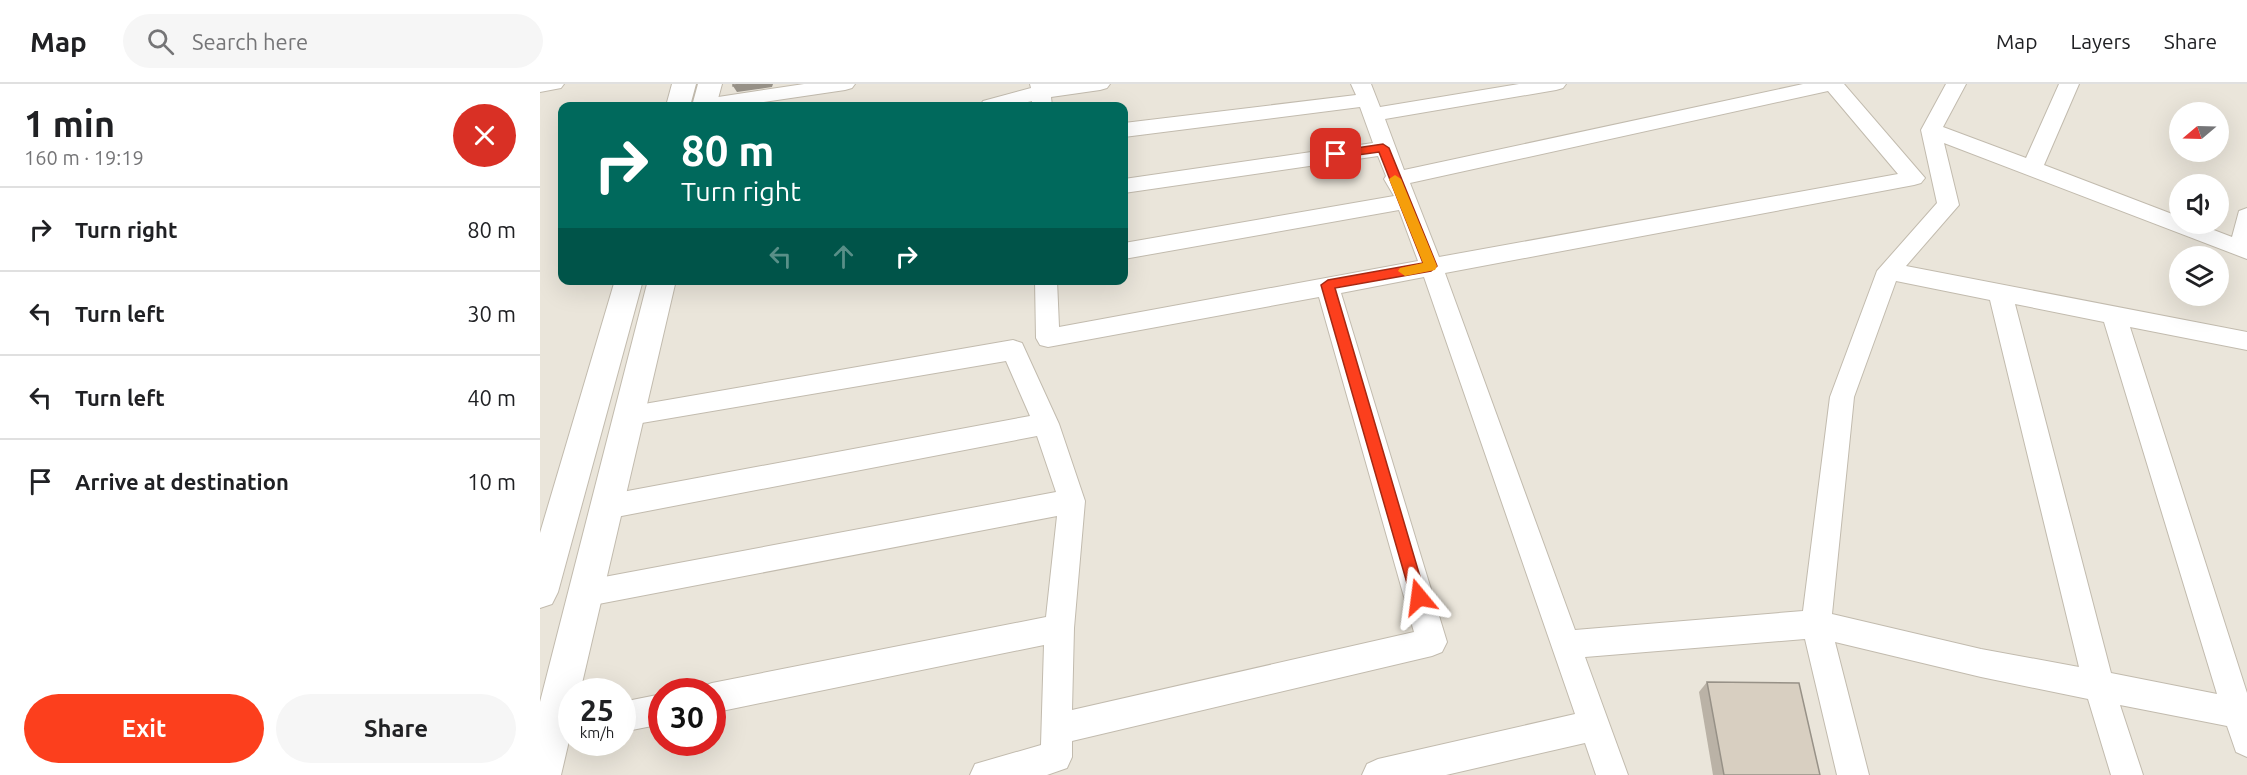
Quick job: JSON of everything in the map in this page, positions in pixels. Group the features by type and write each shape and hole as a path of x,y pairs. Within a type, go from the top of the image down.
{"street":[{"path":"540,86 554,84"},
{"path":"679,102 684,84"},
{"path":"706,98 845,84"},
{"path":"1007,102 1100,84"},
{"path":"1128,130 1366,100 1556,84"},
{"path":"1046,285 1048,338 1914,178 1833,84 1400,191 1128,250"},
{"path":"1853,775 1816,624 1842,397 1888,271 1948,205 1931,130 1956,84"},
{"path":"2032,168 2069,84"},
{"path":"1366,100 1431,266 1612,775"},
{"path":"1931,130 2244,250 2247,216"},
{"path":"1128,185 1383,148"},
{"path":"1888,271 2247,341"},
{"path":"540,592 628,285"},
{"path":"572,678 606,507 661,285"},
{"path":"1057,729 1432,642 1328,285"},
{"path":"2000,293 2098,683 2127,775"},
{"path":"2114,315 2243,714 2247,741"},
{"path":"630,415 1013,350 1046,424 1072,501 1059,628 1056,756 986,775"},
{"path":"606,507 1046,424"},
{"path":"588,593 1072,501"},
{"path":"1564,645 1816,624 1981,663 2098,683 2243,714"},
{"path":"726,695 1059,628"},
{"path":"1378,775 1593,725"},
{"path":"541,775 558,738"}],"shaded area":[{"path":"540,84 2247,84 2247,775 540,775"}],"building":[{"path":"1707,682 1799,683 1820,775 1724,775"}],"slow traffic":[{"path":"1395,179 1431,266 1405,271"}],"route":[{"path":"1336,154 1383,148 1431,266 1328,285 1419,597"}]}
